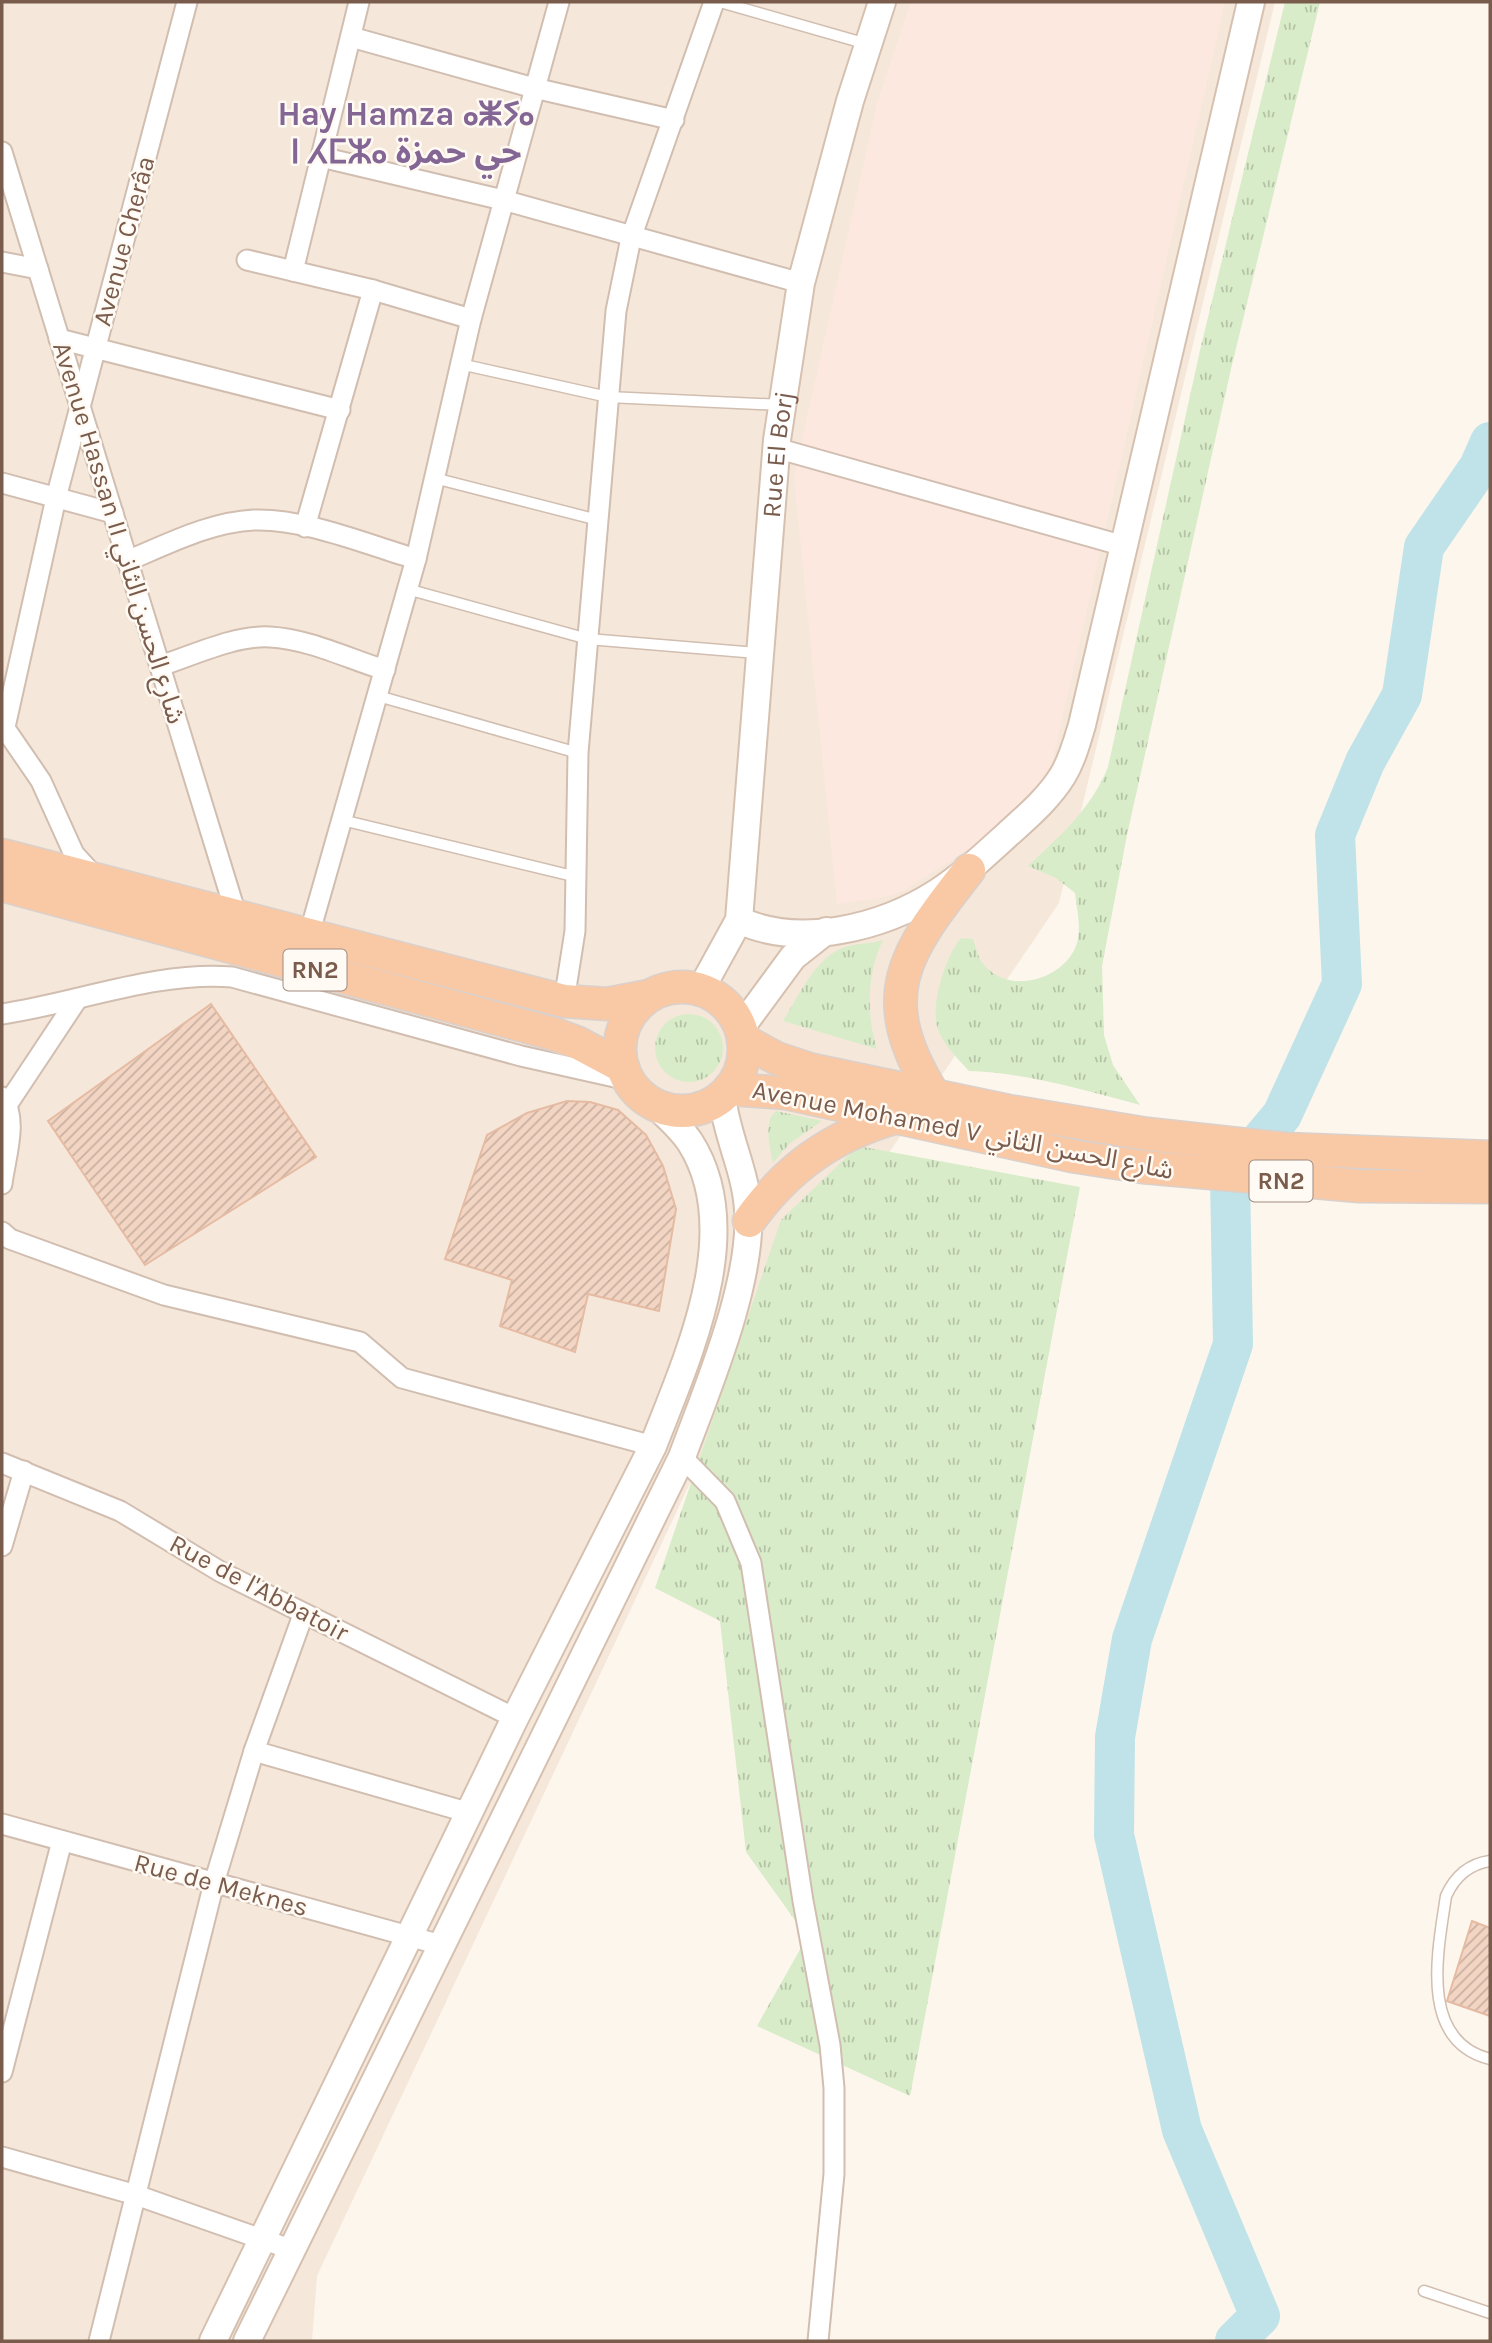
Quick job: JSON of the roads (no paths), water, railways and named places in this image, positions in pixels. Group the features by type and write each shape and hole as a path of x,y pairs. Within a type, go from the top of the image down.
{"highway":[{"name":"RN2","path":"2,855 564,1001 607,1004 682,986 701,989 717,997 730,1009 742,1034"},
{"path":"933,1094 912,1059 904,1034 901,1021 902,982 914,944 969,870"},
{"name":"RN2","path":"2,885 554,1034 578,1043 625,1074 653,1103 681,1111 703,1107 726,1092"},
{"path":"625,1074 620,1051 627,1019 649,996"},
{"path":"726,1092 741,1066 742,1034"},
{"name":"Avenue Mohamed V شارع الحسن الثاني","path":"742,1034 793,1065 1078,1124 1286,1149 1490,1157"},
{"name":"Avenue Mohamed V شارع الحسن الثاني","path":"726,1092 786,1093 1072,1156 1191,1173 1287,1182 1490,1187"},
{"path":"749,1222 781,1181 822,1148 845,1135 894,1118"}],"main road":[{"name":"Rue El Borj","path":"739,920 776,448 801,283 867,44 882,2"},
{"path":"701,989 739,920 759,929 784,933 826,931 865,924 902,911 937,893 969,870 1050,794 1064,773 1082,725 1251,2"},
{"path":"742,1034 793,957 826,931"},
{"path":"247,2341 682,1457 728,1325 744,1260 749,1222 746,1191 727,1130 726,1092"},
{"path":"213,2341 515,1718 653,1446 698,1317 710,1273 715,1228 713,1205 700,1161 682,1132 653,1103"}],"street":[{"name":"Avenue Cherâa","path":"3,726 79,404 187,2"},
{"path":"293,271 359,2"},
{"path":"309,935 416,559 471,319 559,2"},
{"path":"564,1001 575,931 578,753 616,311 632,238 714,2"},
{"path":"351,37 534,88 674,120"},
{"name":"Avenue Hassan II شارع الحسن الثاني","path":"2,152 236,914"},
{"path":"321,157 503,200 801,283"},
{"path":"247,260 373,290 471,319"},
{"path":"2,262 38,270"},
{"path":"305,527 373,290"},
{"path":"59,339 340,410"},
{"path":"776,448 1124,546"},
{"path":"2,483 113,513"},
{"path":"127,561 223,525 256,520 305,527 416,559"},
{"path":"160,666 235,642 268,637 288,639 386,670"},
{"path":"3,726 41,782 74,854 98,880"},
{"path":"2,1014 76,1001 165,979 200,974 232,976 521,1056 625,1074"},
{"path":"2,1184 5,1112 76,1001"},
{"path":"2,1233 10,1239 164,1295 360,1342 402,1378 653,1446"},
{"path":"682,1457 725,1501 751,1563 803,1901 830,2045 834,2088 834,2174 818,2341"},
{"name":"Rue de l'Abbatoir","path":"2,1463 120,1511 180,1550 303,1615 515,1718"},
{"path":"2,1546 24,1471"},
{"path":"99,2341 214,1882 254,1751 303,1615"},
{"path":"254,1751 470,1813"},
{"name":"Rue de Meknes","path":"2,1824 441,1945"},
{"path":"2,2072 62,1841"},
{"path":"2,2157 136,2195 290,2249"}],"lane":[{"path":"720,2 867,44"},
{"path":"460,364 608,397 782,405"},
{"path":"434,478 598,520"},
{"path":"407,589 588,639 761,653"},
{"path":"377,696 578,753"},
{"path":"342,820 577,877"},
{"path":"1490,1861 1465,1870 1451,1886 1446,1896 1436,1968 1440,2005 1452,2036 1468,2051 1490,2059"},
{"path":"1424,2291 1490,2313"}],"waterway":[{"path":"1235,2341 1260,2316 1182,2130 1114,1835 1115,1737 1132,1639 1233,1344 1230,1177 1282,1115 1342,984 1335,835 1365,762 1402,695 1424,547 1479,467 1490,442"}],"district":[{"name":"Hay Hamza ⴰⵥⵢⴰ ⵏ ⵃⵎⵣⴰ حي حمزة","path":"406,133"}]}
